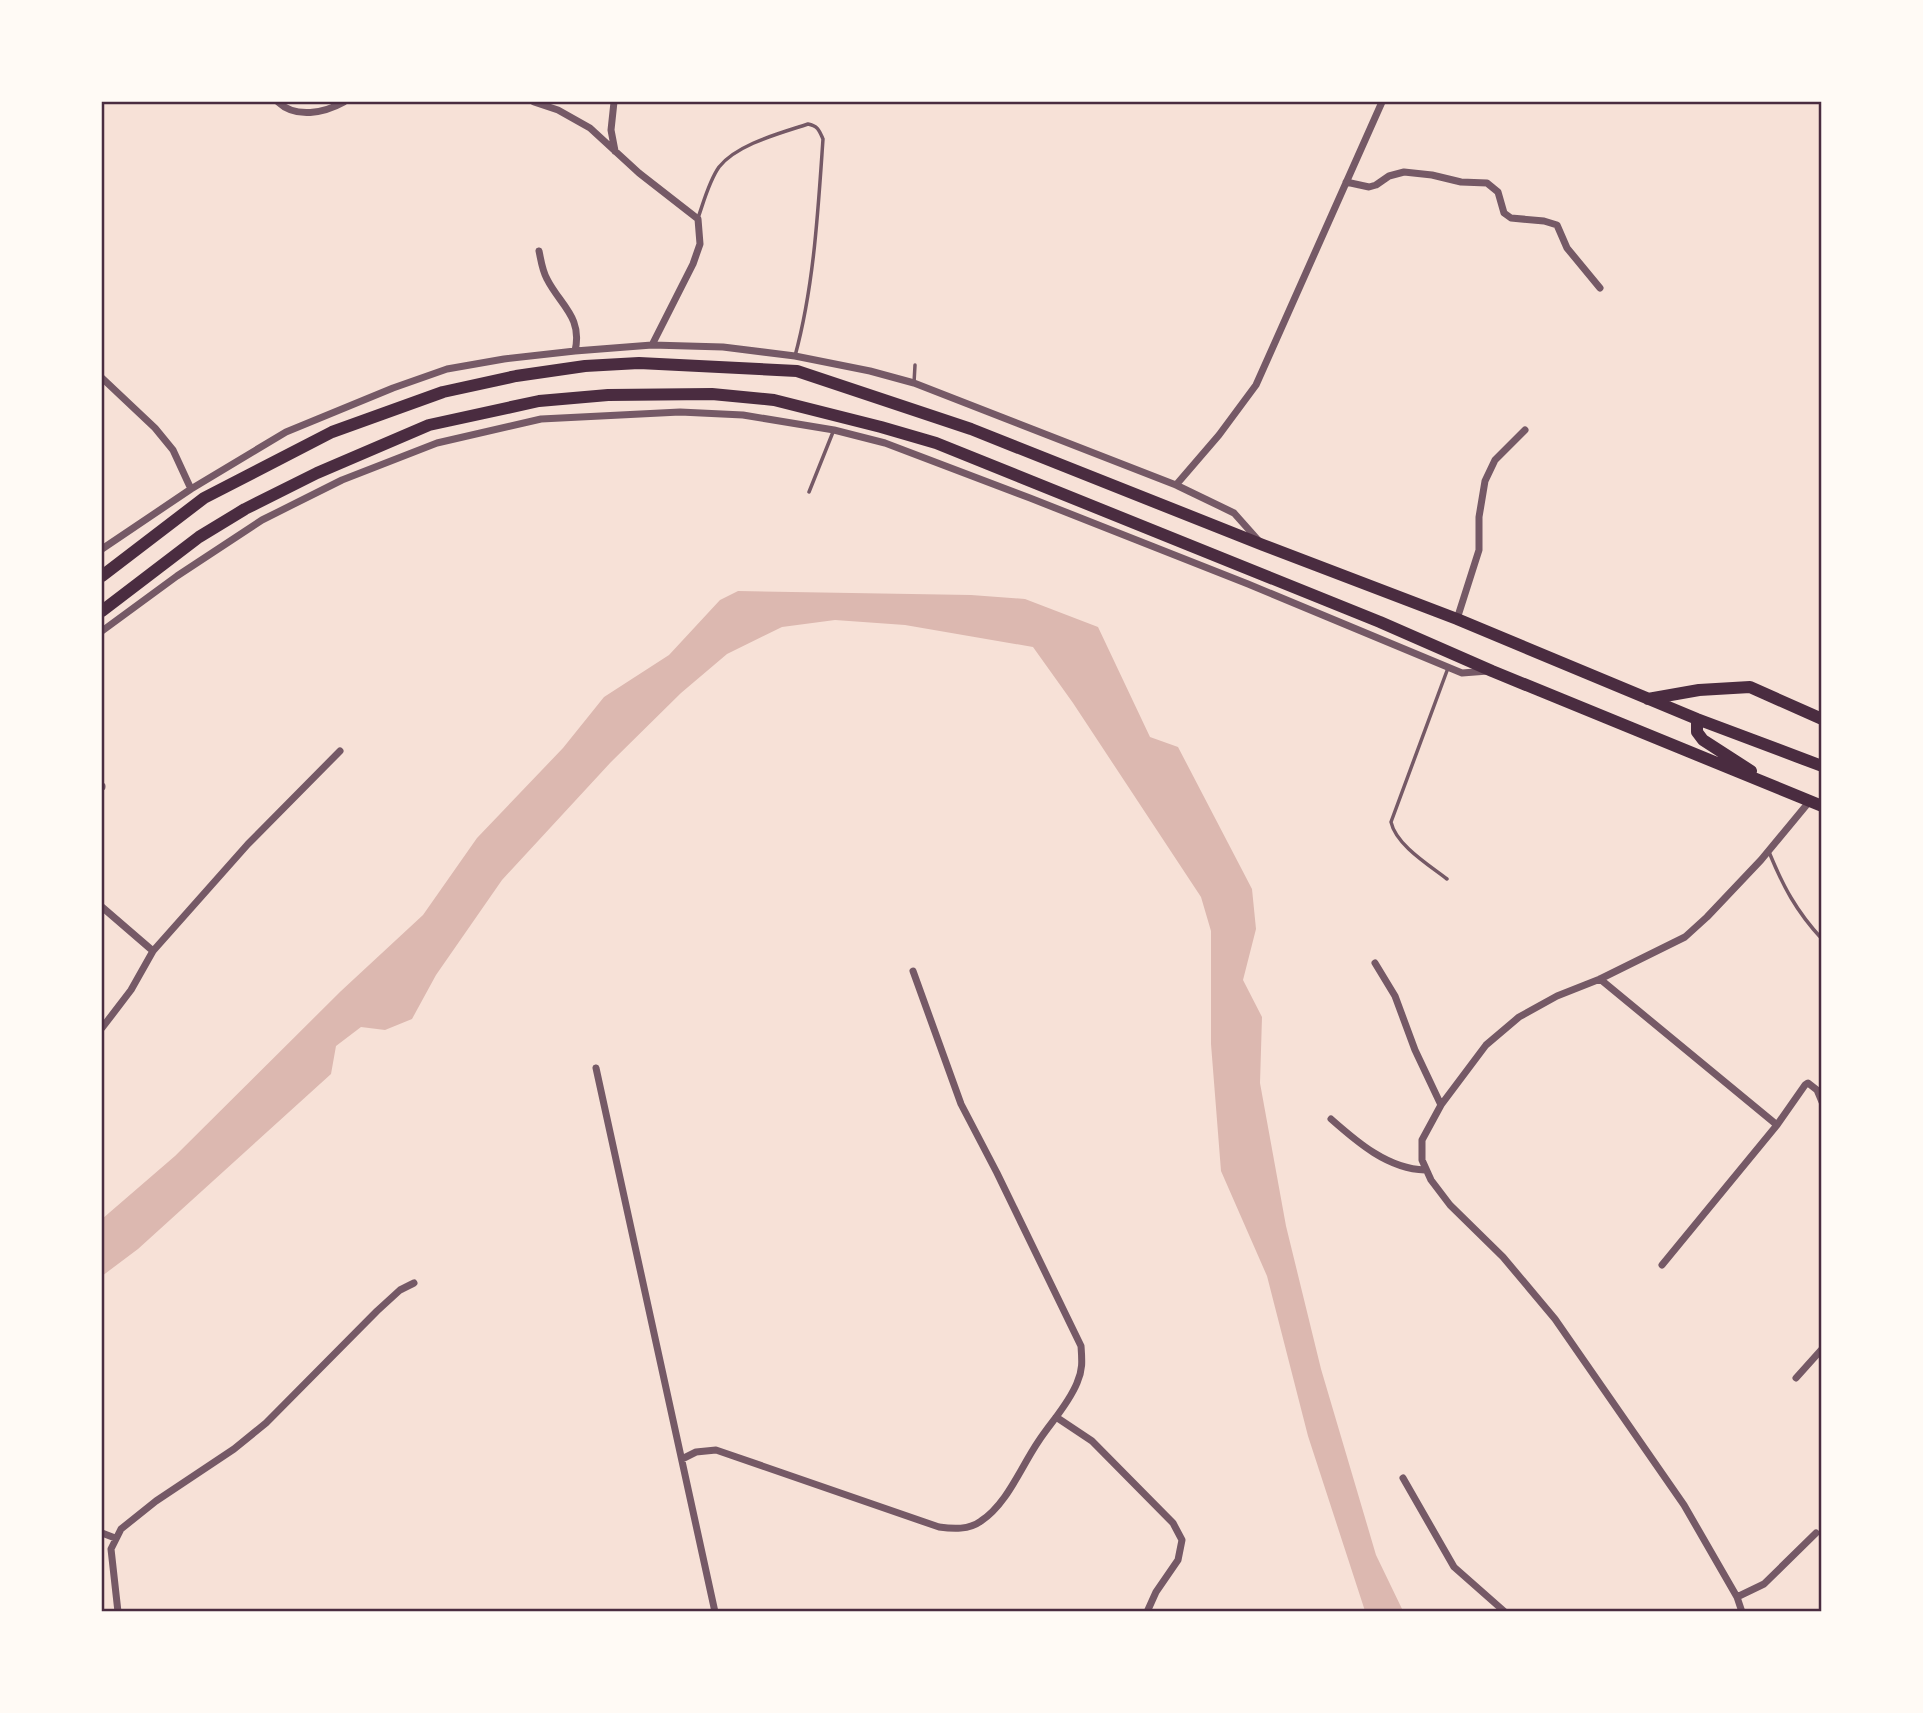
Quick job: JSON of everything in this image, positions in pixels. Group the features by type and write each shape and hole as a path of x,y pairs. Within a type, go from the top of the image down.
{"main road":[{"path":"102,576 204,498 332,432 443,392 529,374 585,366 639,363 797,371 971,429 1457,619 1697,719 1822,766"},
{"path":"102,611 199,537 246,509 317,472 429,425 539,401 608,395 712,394 774,400 881,426 936,443 1380,622 1492,671 1822,806"},
{"path":"1647,699 1699,690 1750,687 1822,719"},
{"path":"1697,719 1698,732 1703,740 1771,785"}],"street":[{"path":"278,102 296,112 314,112 344,102"},
{"path":"534,102 579,121 698,219 700,244 693,264 652,345"},
{"path":"614,102 611,130 616,152"},
{"path":"1176,485 1219,435 1256,385 1382,102"},
{"path":"1346,182 1369,187 1389,176 1404,172 1432,174 1461,182 1487,183 1498,192 1504,213 1511,218 1557,225 1567,248 1600,288"},
{"path":"539,251 545,277 576,324 578,337 575,351"},
{"path":"102,549 191,489 286,432 393,387 447,369 504,359 652,345 723,347 795,356 914,383 1176,485 1234,513 1263,545"},
{"path":"102,378 155,428 173,450 191,489"},
{"path":"102,631 177,576 262,520 342,480 437,443 541,419 680,412 743,415 834,430 885,443 1031,498 1462,673 1492,671"},
{"path":"1457,619 1479,550 1479,517 1485,481 1495,460 1525,430"},
{"path":"102,1028 131,990 153,951 248,844 340,751"},
{"path":"1742,1612 1737,1597 1684,1504 1555,1319 1503,1257 1450,1205 1424,1170 1422,1140 1441,1105 1486,1045 1519,1017 1557,996 1600,979 1685,937 1769,852 1809,802"},
{"path":"102,907 153,951"},
{"path":"1376,963 1395,996 1415,1050 1441,1105"},
{"path":"682,1460 696,1452 716,1450 922,1522 955,1529 980,1522 990,1514 1068,1401 1083,1368 1081,1346 961,1104 913,971"},
{"path":"1600,979 1777,1125"},
{"path":"596,1068 715,1612"},
{"path":"1662,1265 1777,1125 1805,1085 1813,1085 1822,1102"},
{"path":"1331,1119 1365,1148 1395,1164 1413,1170 1424,1170"},
{"path":"118,1612 111,1549 121,1529 156,1501 234,1449 266,1423 377,1311 400,1290 414,1283"},
{"path":"1796,1378 1822,1349"},
{"path":"1056,1416 1092,1441 1172,1523 1182,1540 1178,1560 1156,1592 1147,1612"},
{"path":"1403,1478 1454,1567 1505,1612"},
{"path":"102,1533 115,1538"},
{"path":"1737,1597 1764,1584 1816,1533"}],"lane":[{"path":"698,219 719,167 730,156 742,148 808,124 815,125 819,130 823,139 818,205 806,308 795,356"},
{"path":"914,383 915,365"},
{"path":"809,492 834,430"},
{"path":"1447,880 1405,844 1391,822 1448,666"},
{"path":"1769,852 1786,892 1803,919 1822,939"}],"shaded area":[{"path":"738,591 971,595 1025,599 1098,627 1150,737 1178,747 1252,889 1256,929 1243,980 1262,1017 1260,1083 1286,1226 1321,1369 1376,1555 1403,1611 1365,1611 1308,1436 1267,1276 1221,1171 1211,1044 1211,931 1201,897 1033,647 905,625 835,620 782,627 727,654 681,693 611,762 502,880 436,975 412,1019 385,1030 361,1027 336,1046 331,1074 138,1249 102,1276 102,1219 175,1156 341,991 423,915 477,838 563,748 604,697 669,655 720,600"}]}
